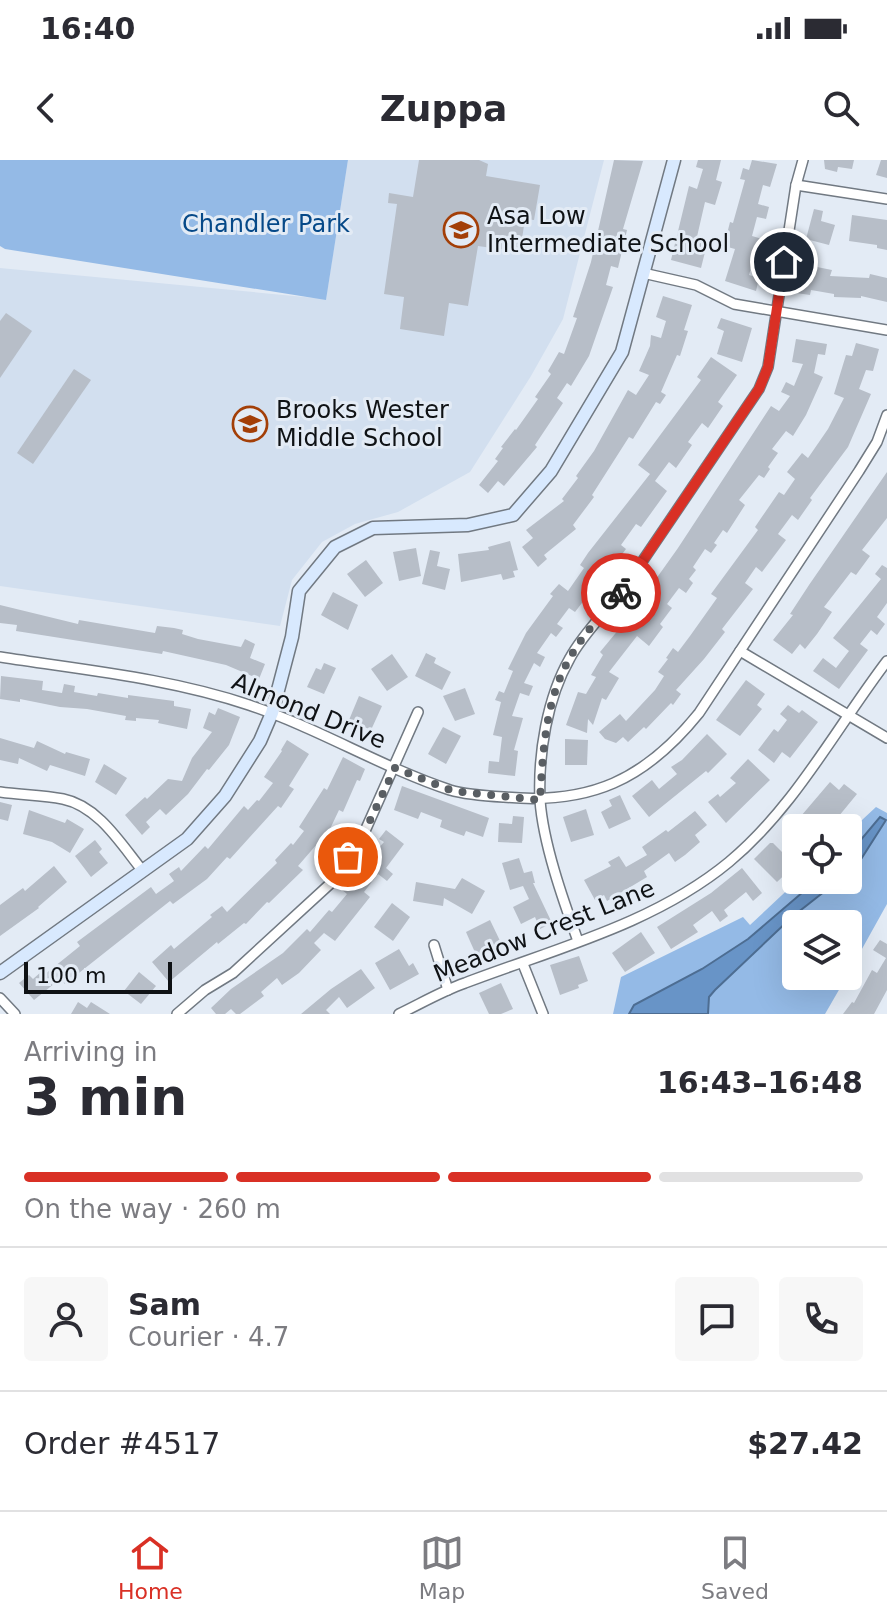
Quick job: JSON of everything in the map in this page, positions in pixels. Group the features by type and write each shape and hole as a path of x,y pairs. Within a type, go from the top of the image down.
{"street":[{"path":"0,973 187,839 225,796 260,741 272,713 292,637 299,591 335,547 373,528 468,525 513,515 551,471 622,352 674,160"},
{"path":"578,941 560,890 540,800 547,725 558,683 569,659 627,585 759,389 768,367 796,185 803,160"},
{"path":"796,185 887,199"},
{"path":"643,273 696,285 734,304 887,330"},
{"name":"Almond Drive","path":"0,657 198,689 272,713 453,791 540,800 564,798 608,786 636,772 657,756 699,713 877,442 887,415"},
{"path":"740,651 887,738"},
{"name":"Meadow Crest Lane","path":"399,1014 448,990 523,964 660,908 729,862 764,829 887,661"},
{"path":"177,1014 205,990 233,973 331,883 365,831 418,712"},
{"path":"0,792 78,804 109,829 142,870"},
{"path":"434,945 448,990"},
{"path":"523,964 543,1014"},
{"path":"0,998 15,1014"}],"shaded area":[{"name":"Brooks Wester Middle School","path":"348,160 604,160 563,319 470,472 398,512 355,524 322,542 292,580 280,626 0,586 0,268 326,299"},
{"path":"880,817 886,820 862,858 862,838"},
{"path":"801,894 821,894 801,910 782,910 782,926 709,997 708,1014 629,1014 634,1005 702,969 748,939"}],"green space":[{"name":"Chandler Park","path":"0,160 348,160 326,300 5,249 0,246"},
{"path":"876,807 887,813 887,904 862,949 862,910 782,910 782,990 839,990 825,1014 613,1014 621,977 743,917 750,925 783,894 862,894 862,820"}],"building":[{"name":"Asa Low Intermediate School","path":"419,160 479,160 488,164 486,176 540,185 534,220 525,219 520,252 478,246 468,306 449,303 444,336 400,329 404,297 384,294 397,204 388,203 389,193 413,197"},
{"path":"614,160 643,161 623,229 627,230 618,268 611,266 606,285 613,287 589,356 571,386 567,383 557,398 563,403 535,445 537,447 504,486 498,481 488,493 479,485 498,461 495,459 501,447 538,399 535,397 551,374 548,371 559,352 564,354 577,318 573,317 591,262"},
{"path":"698,160 721,160 716,180 722,182 715,205 705,202 696,241 707,244 701,268 671,260 689,186 697,189 703,169 696,167"},
{"path":"752,160 777,164 770,187 763,185 758,204 769,207 766,219 757,217 752,236 766,240 761,256 755,254 749,275 759,278 756,291 725,281 735,249 724,246 745,180 740,179 743,168 749,170"},
{"path":"824,160 854,160 852,169 838,167 837,172 825,169"},
{"path":"881,160 887,160 887,178 876,175"},
{"path":"814,209 823,211 821,221 835,225 829,245 806,239"},
{"path":"852,215 887,220 887,250 877,248 877,245 849,241"},
{"path":"802,264 832,270 830,276 869,278 870,274 887,278 887,302 861,296 834,297 834,294 811,290 810,295 796,293"},
{"path":"663,296 692,305 680,356 677,355 661,392 666,395 660,404 656,402 633,439 629,437 592,495 594,497 573,525 576,529 544,555 547,559 538,567 522,547 533,538 526,530 564,501 562,499 578,478 576,476 594,451 628,390 636,395 649,375 639,371 650,346 651,335 661,338 666,321 656,317"},
{"path":"6,313 32,331 0,378 0,321"},
{"path":"721,318 752,328 742,362 717,354 724,331 717,328"},
{"path":"796,339 827,344 825,355 818,354 814,373 823,377 806,415 793,436 786,431 772,449 778,453 768,467 770,469 764,478 759,475 739,500 745,505 727,533 723,530 711,553 705,549 693,567 696,570 689,579 693,583 686,593 679,588 667,604 672,608 649,646 637,636 609,672 619,678 606,700 602,698 593,725 588,719 587,733 566,725 578,692 586,694 596,677 591,675 603,655 600,652 629,617 636,622 648,606 641,600 771,406 779,411 790,396 781,392 786,382 794,386 803,364 792,362"},
{"path":"856,343 879,349 873,371 866,370 859,389 871,394 848,447 810,498 812,500 798,520 792,515 778,534 786,540 762,572 756,567 745,583 753,589 722,629 725,632 676,690 681,694 673,705 671,703 646,729 644,727 628,742 623,737 616,743 605,739 599,732 620,714 626,721 655,690 664,676 658,672 666,658 673,648 678,652 690,636 717,598 711,594 758,530 755,527 779,492 784,495 795,479 787,472 802,453 808,458 828,429 844,398 834,394 846,355 852,356"},
{"path":"711,357 737,375 718,402 723,406 708,428 702,423 688,442 692,445 676,468 669,462 655,481 667,491 641,527 636,524 621,545 626,549 607,574 609,576 602,587 599,585 591,597 588,595 575,612 569,608 557,624 563,628 556,637 551,633 537,653 545,657 540,667 534,663 524,683 533,686 529,696 520,693 512,716 523,718 514,750 518,751 515,776 488,773 489,761 499,762 502,737 493,735 501,702 495,700 499,691 504,693 513,671 508,669 526,633 559,584 568,591 584,568 580,565 588,553 650,474 638,465 701,380 697,377"},
{"path":"74,369 91,380 33,464 17,453"},
{"path":"887,472 887,518 862,550 870,556 856,575 851,572 824,607 832,612 817,634 805,649 800,644 792,654 773,640 793,615 790,614"},
{"path":"510,541 518,570 513,571 515,577 503,580 501,574 461,582 458,554 489,550 488,547"},
{"path":"416,548 421,576 399,581 393,552"},
{"path":"430,550 440,552 437,566 450,569 445,590 422,584"},
{"path":"366,560 383,583 365,597 347,574"},
{"path":"882,565 887,568 887,603 877,617 885,624 877,635 871,630 860,644 868,650 839,689 813,671 823,658 836,668 849,651 833,638 881,579 875,574"},
{"path":"333,592 358,605 348,630 321,615"},
{"path":"0,605 78,624 79,620 155,633 157,626 174,628 198,639 241,647 245,639 255,644 250,658 265,664 259,679 226,665 163,651 162,654 16,631 17,625 0,623"},
{"path":"426,653 436,658 434,663 451,672 442,690 415,676"},
{"path":"392,654 408,677 387,691 371,669"},
{"path":"324,663 336,668 324,694 307,687 316,668 321,670"},
{"path":"1,676 43,681 42,690 62,693 64,684 75,686 74,692 97,696 98,693 174,701 174,706 191,709 187,729 158,723 159,720 125,720 126,716 87,709 0,699"},
{"path":"746,680 765,694 757,705 762,709 740,736 716,720"},
{"path":"465,688 475,714 455,721 443,696"},
{"path":"359,696 382,706 371,730 349,720"},
{"path":"788,705 799,713 802,710 818,722 790,758 782,752 774,763 758,750 774,729 778,732 787,720 780,714"},
{"path":"218,708 240,717 229,745 166,815 160,809 146,822 150,827 142,835 125,815 168,779 182,781 192,758 212,732 203,728 209,712 215,715"},
{"path":"443,727 461,736 446,764 428,754"},
{"path":"707,734 727,754 708,773 706,771 649,817 632,796 652,780 659,789 677,774 671,767"},
{"path":"0,738 34,748 37,741 65,754 90,759 85,776 50,765 47,771 19,758 18,764 0,760"},
{"path":"565,739 588,740 587,765 565,765"},
{"path":"287,740 309,754 289,786 294,789 281,808 278,806 230,859 227,857 207,879 173,904 170,901 65,984 60,979 34,1000 19,983 29,975 33,979 41,972 44,975 80,946 77,942 151,887 156,894 174,881 169,874 179,867 181,871 205,846 208,849 244,806 248,810 259,801 273,783 264,777"},
{"path":"343,757 365,769 343,812 339,810 330,829 298,866 303,870 246,924 217,942 169,982 152,962 171,945 174,949 222,906 227,912 277,863 275,860 304,831 299,827 324,788 327,790"},
{"path":"748,759 770,780 726,823 708,802 718,794 720,797 736,783 730,778"},
{"path":"104,764 127,778 116,795 95,782"},
{"path":"830,782 839,790 844,784 857,794 841,814 803,814"},
{"path":"402,786 489,818 483,837 466,831 464,836 440,827 442,820 421,812 418,819 394,810"},
{"path":"620,795 631,819 609,829 601,812 612,806 609,800"},
{"path":"0,802 12,805 8,821 0,819"},
{"path":"586,809 594,835 571,842 563,817"},
{"path":"29,810 65,823 67,819 84,829 70,853 52,842 23,834"},
{"path":"695,811 707,825 695,835 700,842 675,862 669,853 644,871 647,877 607,901 604,895 595,900 584,880 611,866 608,862 619,856 626,867 647,855 642,847"},
{"path":"513,816 524,817 522,843 498,842 499,823 512,824"},
{"path":"386,830 404,844 386,868 393,874 387,881 378,874 364,892 370,897 335,941 324,933 314,943 321,950 299,973 282,985 277,978 261,992 264,996 240,1014 231,1009 225,1014 216,1014 211,1008 231,989 283,953 307,929 310,932 329,910 332,912 347,894 342,890 384,842 379,839"},
{"path":"95,840 102,849 99,852 108,863 91,877 75,856"},
{"path":"773,843 782,852 782,877 777,882 754,859"},
{"path":"519,858 524,873 532,871 533,883 552,923 540,929 535,917 521,924 513,907 529,899 523,886 510,890 502,863"},
{"path":"54,866 67,882 39,908 0,936 0,905 23,888 25,891"},
{"path":"742,868 762,893 753,901 746,892 724,910 728,916 720,922 712,911 693,925 698,932 671,949 657,927 711,893"},
{"path":"462,878 485,891 472,914 444,898 443,906 413,901 416,882 455,889"},
{"path":"392,903 410,917 393,941 374,927"},
{"path":"490,920 502,945 477,957 466,932"},
{"path":"641,932 655,953 625,972 612,953"},
{"path":"880,940 887,944 887,990 874,1014 843,1014 854,1003 872,970 877,973 886,958 873,950"},
{"path":"399,949 409,966 413,963 419,974 390,990 375,963"},
{"path":"579,956 588,981 560,995 550,965"},
{"path":"361,969 375,988 347,1008 339,997 326,1010 330,1014 301,1014 331,989"},
{"path":"139,972 156,986 141,1004 124,991"},
{"path":"501,983 513,1009 501,1014 489,1014 479,993"},
{"path":"78,1002 87,1008 91,1002 110,1014 71,1014"}],"way so far":[{"path":"348,857 365,831 395,768 453,791 540,800 543,749 558,683 580,642 621,593"}],"place":[{"name":"Asa Low Intermediate School","path":"461,230"},
{"name":"Brooks Wester Middle School","path":"250,424"}],"route":[{"path":"621,593 759,389 768,367 784,262"}]}
